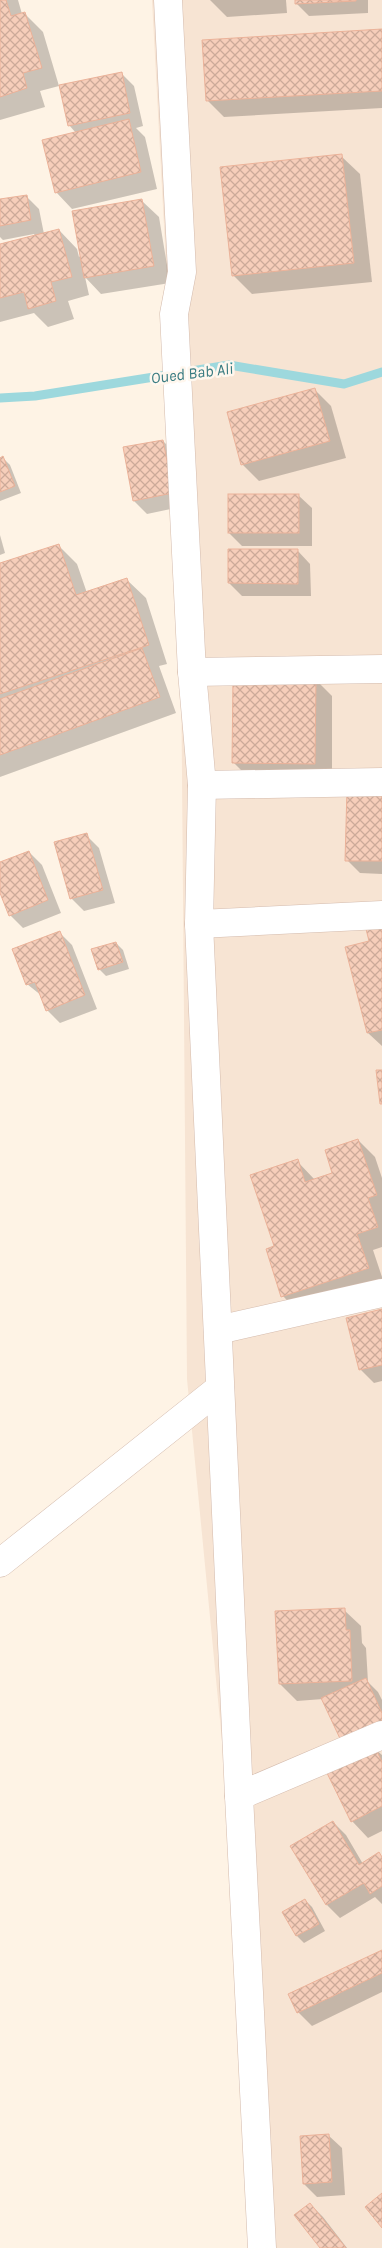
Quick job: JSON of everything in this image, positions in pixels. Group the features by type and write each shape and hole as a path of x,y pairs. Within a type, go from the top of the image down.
{"street":[{"path":"168,0 182,272 174,314 192,672 202,785 199,924 262,2248"},
{"path":"192,672 382,669"},
{"path":"202,785 382,782"},
{"path":"199,924 382,915"},
{"path":"218,1330 382,1293"},
{"path":"0,1563 220,1388"},
{"path":"239,1796 382,1735"}],"shaded area":[{"path":"152,0 382,0 382,2248 271,2248 187,1379 181,655 169,320"}],"building":[{"path":"0,0 6,0 11,16 25,12 42,68 23,73 27,88 0,97"},
{"path":"295,0 356,0 356,1 295,4"},
{"path":"382,29 382,91 206,101 202,40"},
{"path":"122,72 130,113 68,126 59,85"},
{"path":"129,119 141,172 55,193 42,140"},
{"path":"342,154 354,263 232,276 220,167"},
{"path":"27,195 31,220 0,226 0,199"},
{"path":"142,199 154,266 84,278 72,211"},
{"path":"59,229 72,277 51,282 56,301 28,309 24,292 0,298 0,244"},
{"path":"315,388 330,441 241,465 227,412"},
{"path":"163,440 173,493 133,501 123,447"},
{"path":"3,456 15,486 0,492 0,458"},
{"path":"228,494 299,494 299,533 228,533"},
{"path":"59,544 76,595 127,578 149,645 0,694 0,563"},
{"path":"228,549 298,549 298,584 228,583"},
{"path":"142,648 160,697 0,755 0,699"},
{"path":"233,677 316,678 315,764 232,763"},
{"path":"347,789 382,790 382,861 345,861"},
{"path":"87,833 103,890 70,899 54,842"},
{"path":"29,851 48,900 9,916 0,893 0,862"},
{"path":"382,921 382,1030 367,1033 345,947 369,941 365,925"},
{"path":"60,931 85,995 46,1011 35,982 26,985 12,949"},
{"path":"116,942 123,962 98,970 91,949"},
{"path":"376,1070 382,1070 382,1104 380,1104"},
{"path":"358,1139 377,1195 368,1198 378,1227 357,1234 369,1268 281,1297 266,1249 274,1246 250,1175 298,1159 305,1182 332,1173 325,1150"},
{"path":"382,1309 382,1365 359,1370 346,1318"},
{"path":"345,1608 346,1630 350,1630 352,1681 279,1684 275,1611"},
{"path":"366,1678 382,1713 382,1727 343,1745 321,1698"},
{"path":"374,1745 382,1762 382,1806 351,1822 325,1769"},
{"path":"333,1821 359,1865 379,1852 382,1857 382,1886 370,1894 364,1883 326,1905 290,1846"},
{"path":"305,1899 319,1924 296,1936 282,1912"},
{"path":"382,1950 382,1973 297,2013 288,1994"},
{"path":"329,2134 332,2182 303,2184 300,2136"},
{"path":"382,2193 382,2228 365,2207"},
{"path":"310,2203 346,2248 320,2248 294,2215"}],"waterway":[{"name":"Oued Bab Ali","path":"0,398 35,396 229,365 344,384 382,372"}]}
